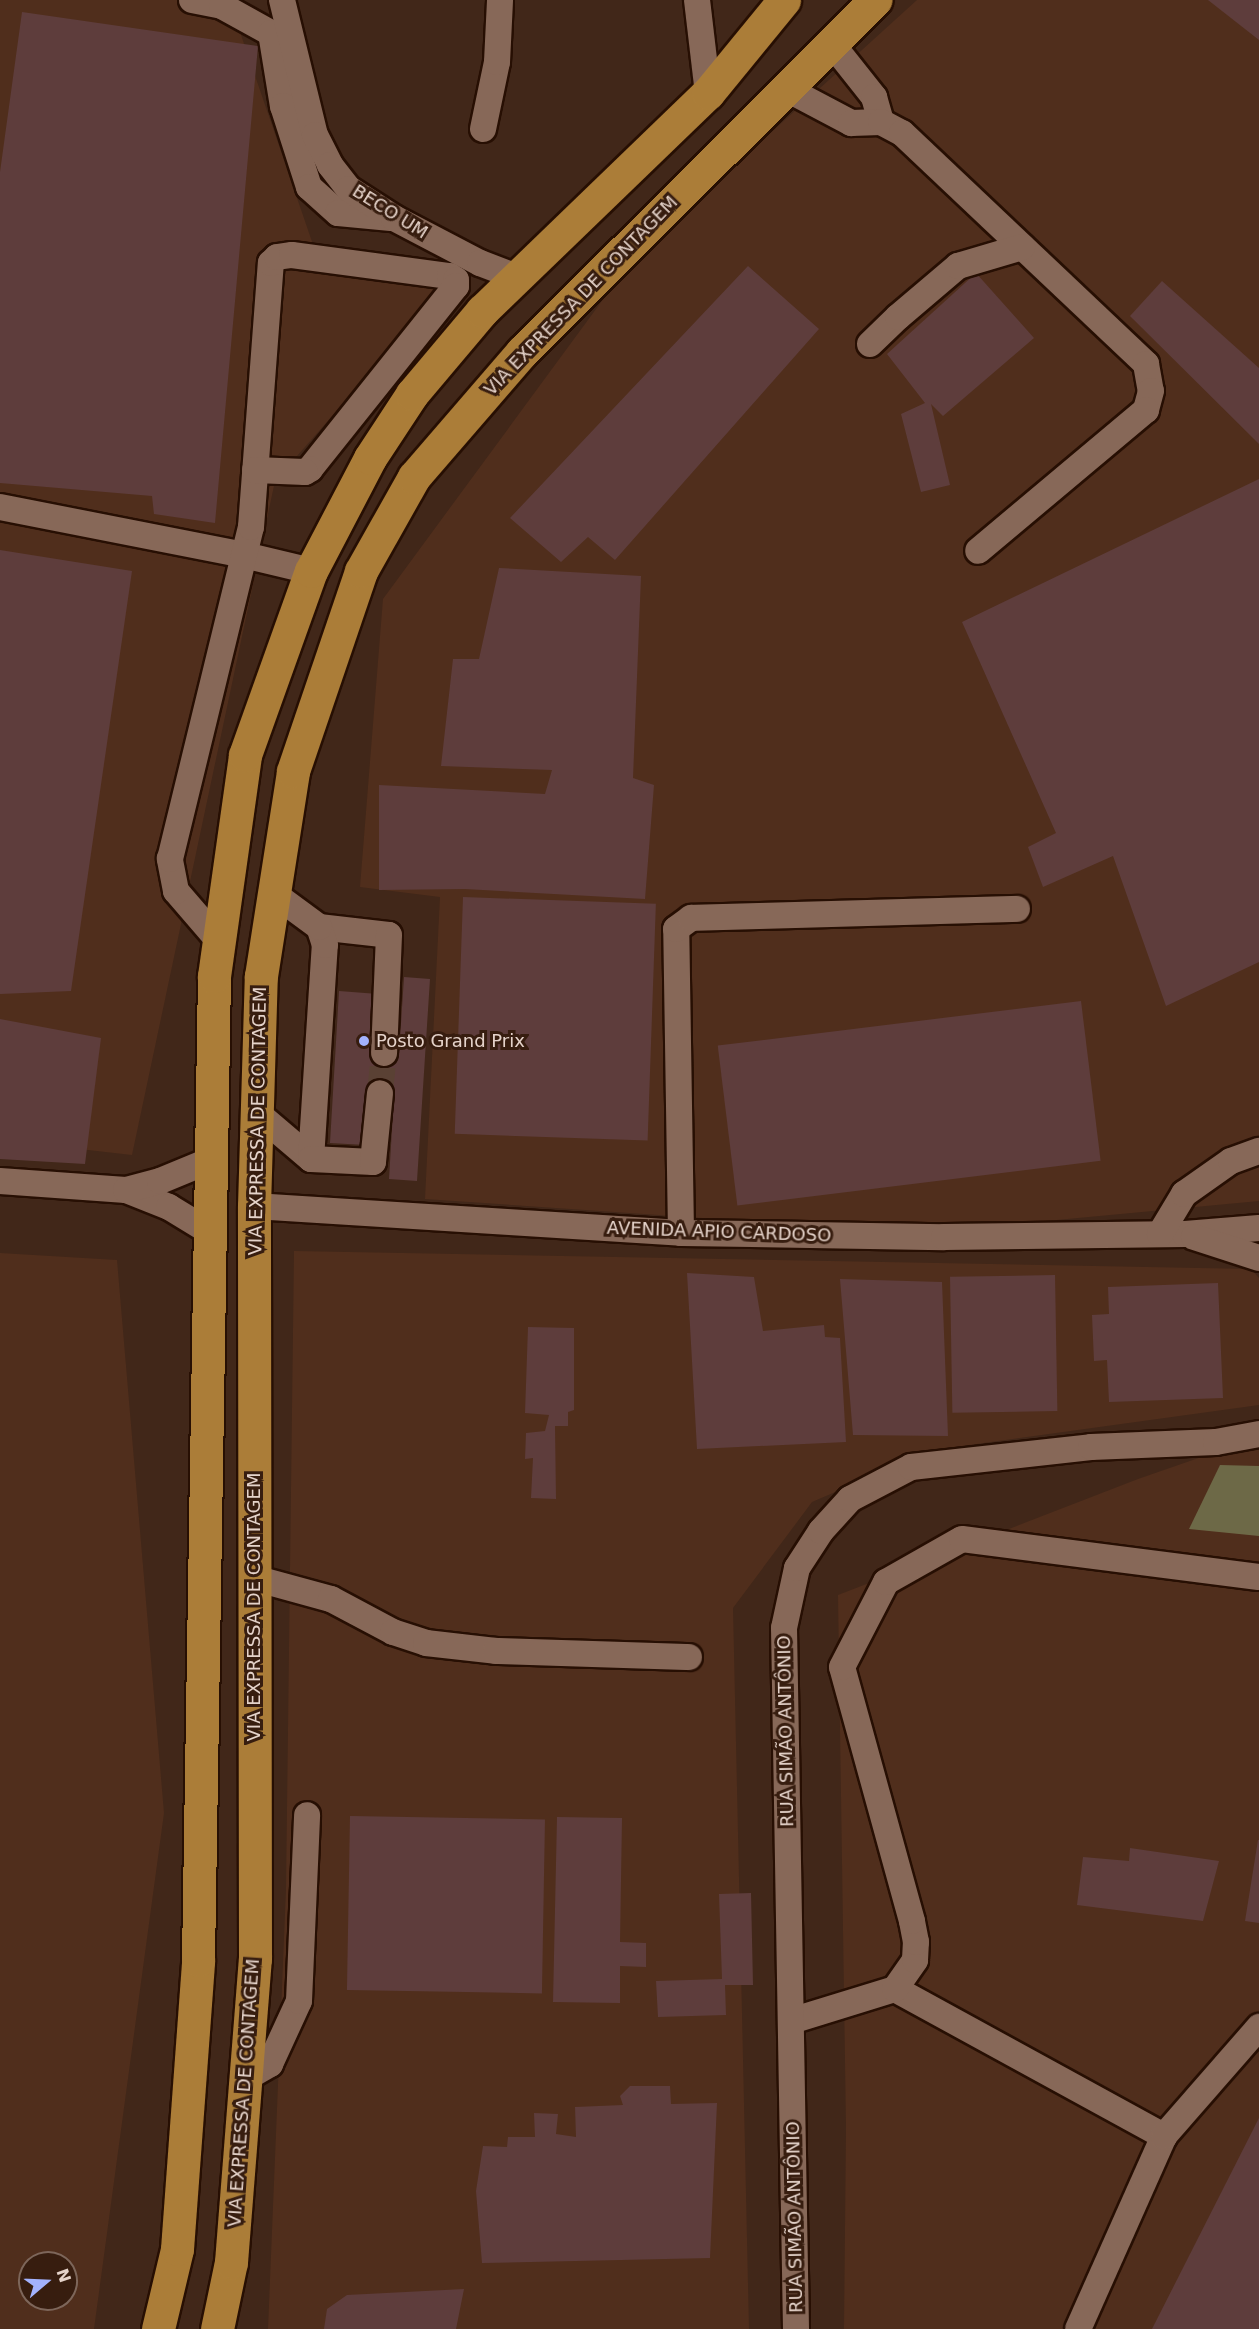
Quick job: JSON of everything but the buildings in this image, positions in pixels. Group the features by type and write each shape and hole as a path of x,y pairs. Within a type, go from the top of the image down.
{"highway":[{"path":"158,2329 177,2249 198,1960 214,976 245,756 311,571 370,458 412,394 482,311 708,93 784,0"},
{"name":"VIA EXPRESSA DE CONTAGEM","path":"217,2329 231,2262 255,1959 254,1206 261,976 293,771 361,571 414,477 522,352 876,0"}],"street":[{"path":"192,0 222,6 271,33 283,106 309,187 338,213 394,218"},
{"name":"BECO UM","path":"282,0 315,135 330,165 350,189 394,218 480,263 516,277"},
{"path":"483,129 497,62 500,0"},
{"path":"697,0 708,93"},
{"path":"832,44 874,97 881,122"},
{"path":"785,88 851,123 881,122 902,133 1146,364 1151,391 1146,410 978,551"},
{"path":"870,344 958,266 1022,247"},
{"path":"219,941 176,891 170,859 250,527 272,263 277,257 292,255 450,276 456,280 456,286 310,470 305,472 255,470"},
{"path":"0,507 244,555 311,571"},
{"path":"274,894 319,927 389,935 384,1053"},
{"path":"681,1233 676,929 691,918 1017,909"},
{"path":"311,1160 325,945 319,927"},
{"path":"257,1113 311,1160 373,1162 380,1093"},
{"path":"1160,1234 1184,1194 1231,1161 1259,1151"},
{"path":"126,1190 160,1181 211,1160"},
{"path":"0,1180 126,1190 169,1207 210,1232"},
{"name":"AVENIDA APIO CARDOSO","path":"254,1206 681,1233 944,1237 1185,1234 1259,1228"},
{"name":"AVENIDA APIO CARDOSO","path":"1185,1234 1259,1258"},
{"name":"RUA SIMÃO ANTÔNIO","path":"796,2329 784,1628 797,1568 821,1531 850,1500 887,1477 911,1467 1091,1447 1216,1442 1259,1434"},
{"path":"791,2021 895,1989 915,1960 916,1942 842,1668 886,1582 962,1539 1259,1577"},
{"path":"254,1578 330,1599 393,1632 426,1643 496,1651 689,1657"},
{"path":"246,2078 270,2064 298,2001 307,1815"},
{"path":"895,1989 1164,2136"},
{"path":"1078,2329 1164,2136 1259,2027"}],"shaded area":[{"path":"0,0 229,0 319,262 452,280 275,481 132,1155 0,1140"},
{"path":"917,0 1259,0 1259,1201 1046,1221 866,1225 717,1219 425,1199 440,897 360,887 383,599 635,256"},
{"path":"294,1251 1251,1269 1259,1278 1259,1405 933,1450 812,1502 733,1608 749,2329 268,2329 286,1889"},
{"path":"0,1253 117,1260 164,1813 94,2329 0,2329"},
{"path":"1259,1437 1259,2329 844,2329 846,2128 838,1595 1138,1479"},
{"path":"1220,1465 1259,1466 1259,1536 1189,1529"}],"tunnel":[{"path":"380,1093 384,1053"}],"place":[{"name":"Posto Grand Prix","path":"364,1041"}]}
